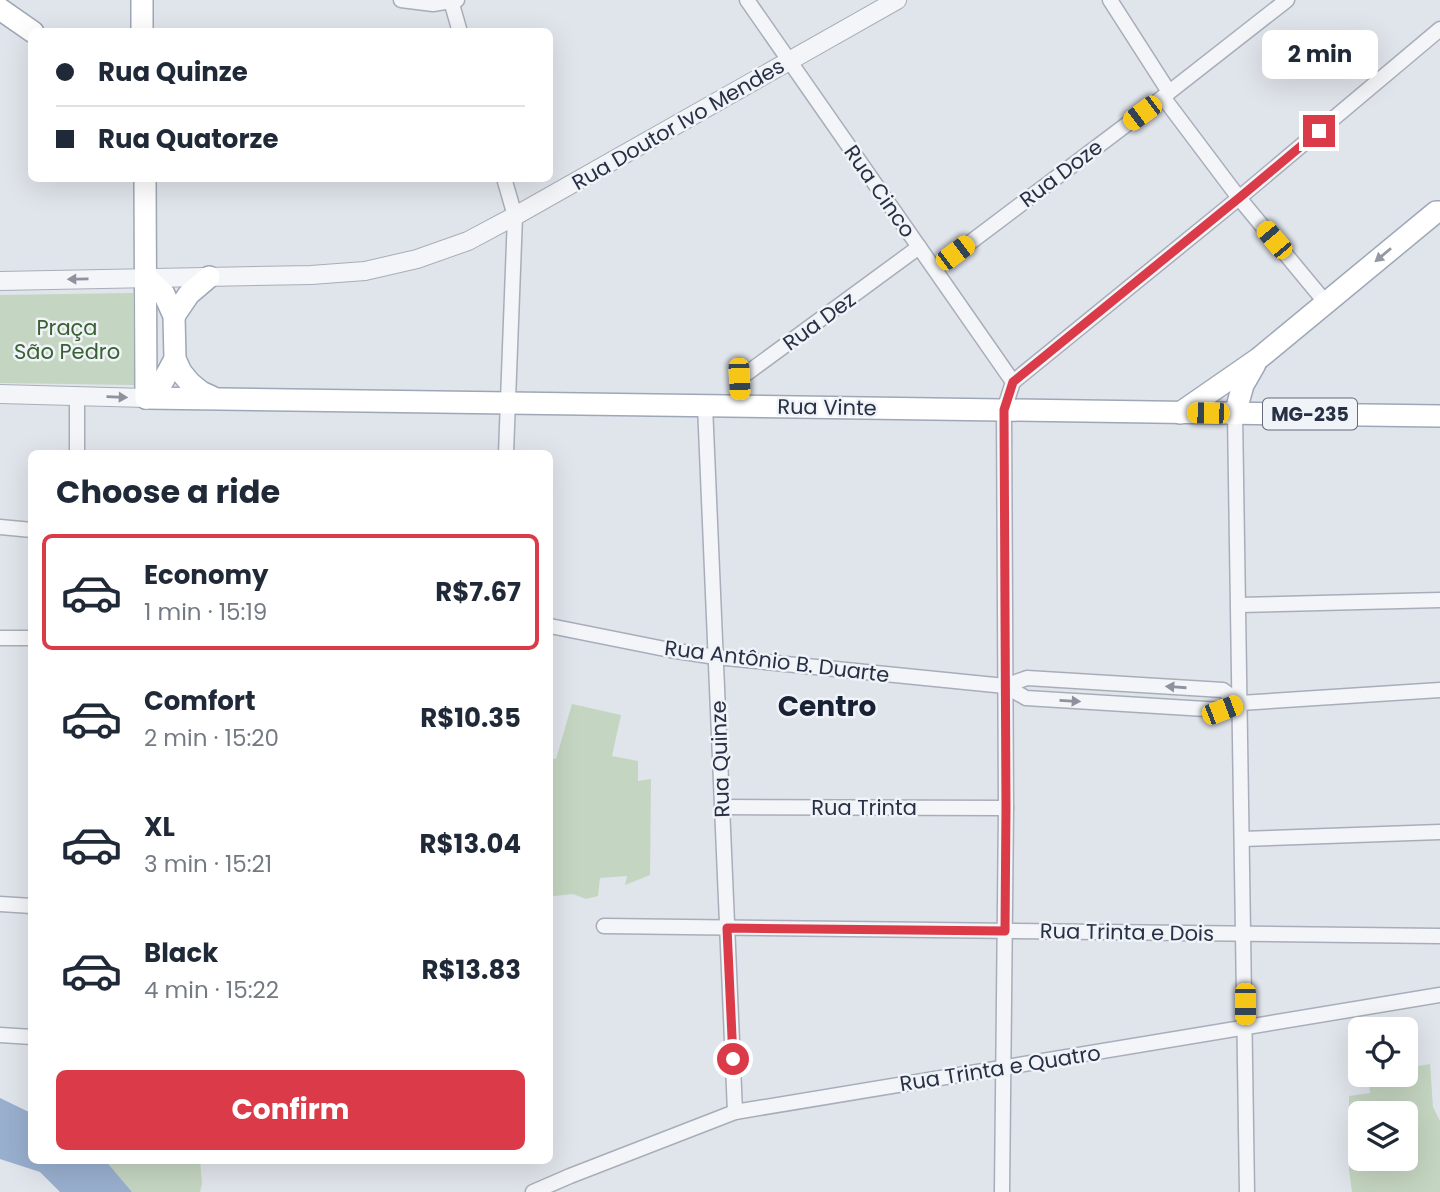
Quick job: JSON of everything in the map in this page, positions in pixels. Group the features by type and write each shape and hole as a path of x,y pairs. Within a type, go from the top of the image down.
{"main road":[{"path":"142,0 142,28"},
{"path":"0,9 28,29"},
{"path":"145,182 146,398"},
{"path":"1180,413 1258,359 1439,211"},
{"path":"174,316 189,294 209,277"},
{"path":"146,278 164,294 174,316 175,359 181,372 201,392 214,398"},
{"path":"146,338 174,338"},
{"path":"146,398 163,381 175,359"},
{"path":"1235,414 1243,385 1258,359"},
{"name":"MG-235","path":"146,398 214,398"},
{"name":"Rua Vinte","path":"214,398 1440,416"}],"street":[{"path":"401,0 433,4 454,1 459,28"},
{"name":"Rua Cinco","path":"747,0 1013,382"},
{"name":"Rua Doutor Ivo Mendes","path":"146,278 311,275 365,271 417,259 468,241 897,0"},
{"path":"1110,0 1166,94 1239,198 1326,303"},
{"name":"Rua Doze","path":"934,269 1287,0"},
{"path":"1002,1192 1006,808 1004,410 1013,382 1239,198 1440,29"},
{"path":"505,182 515,216 506,450"},
{"name":"Rua Dez","path":"741,405 739,379 919,247"},
{"path":"0,281 146,278"},
{"path":"0,394 146,398"},
{"path":"77,395 77,450"},
{"name":"Rua Quinze","path":"705,405 736,1112"},
{"path":"1235,414 1247,1192"},
{"path":"0,527 28,530"},
{"path":"1238,604 1440,600"},
{"name":"Rua Antônio B. Duarte","path":"553,627 716,657 1005,686 1027,678 1223,690 1240,703 1440,690"},
{"path":"0,638 28,638"},
{"name":"Rua Trinta","path":"722,807 1006,808"},
{"path":"1242,839 1440,832"},
{"path":"0,904 28,906"},
{"name":"Rua Trinta e Dois","path":"604,926 1440,936"},
{"name":"Rua Trinta e Quatro","path":"533,1192 736,1112 1440,995"},
{"path":"0,1035 28,1037"},
{"path":"564,1192 570,1176"}],"green space":[{"name":"Praça São Pedro","path":"133,293 134,385 0,383 0,295"},
{"path":"572,704 621,715 612,756 638,761 638,781 651,779 650,875 625,885 627,876 600,878 598,896 586,899 573,894 553,896 553,758 556,759"},
{"path":"1430,1064 1433,1107 1440,1121 1440,1192 1352,1192 1349,1171 1418,1171 1418,1101 1349,1101 1349,1096 1370,1093 1369,1087 1418,1087 1418,1066"},
{"path":"108,1164 200,1164 200,1192 132,1192"}],"water":[{"path":"0,1098 28,1112 28,1164 108,1164 132,1192 60,1192 40,1172 0,1159"}],"district":[{"name":"Centro","path":"827,706"}],"route":[{"path":"733,1059 727,928 1005,931 1004,410 1013,382 1319,131"}]}
